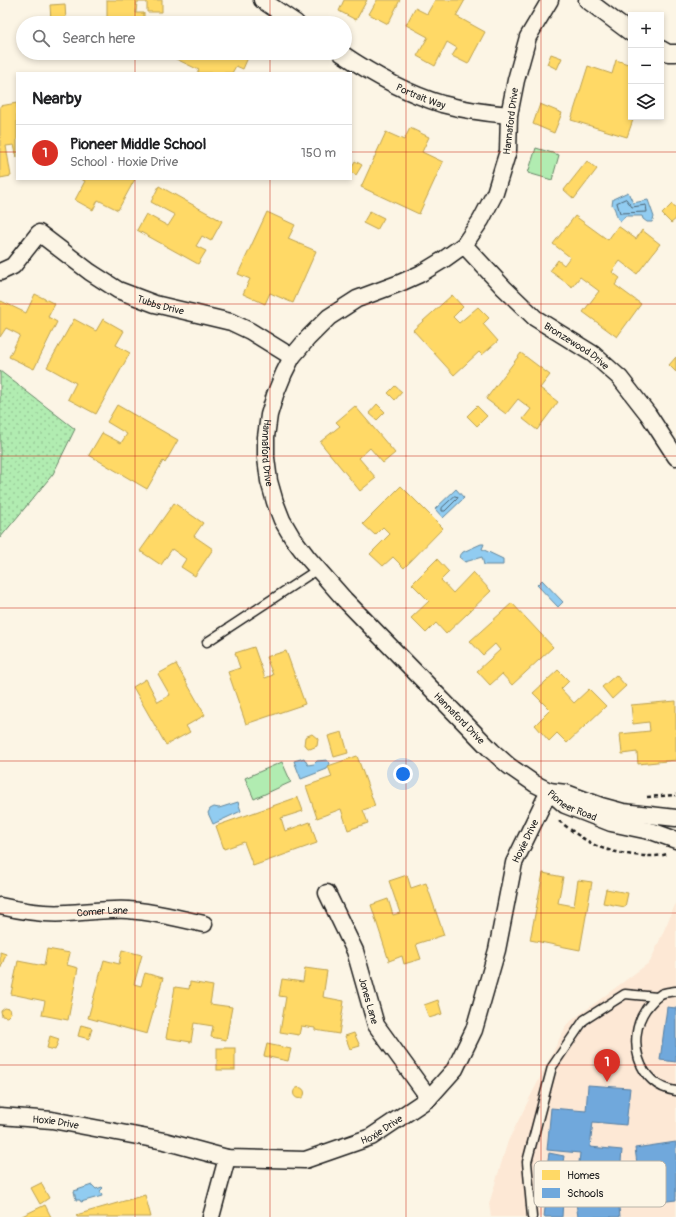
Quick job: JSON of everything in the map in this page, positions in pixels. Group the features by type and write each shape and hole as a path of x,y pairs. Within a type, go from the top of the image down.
{"street":[{"path":"262,0 286,16"},
{"name":"Hannaford Drive","path":"549,791 535,784 509,766 492,751 345,600 308,558 292,537 282,520 269,481 266,458 266,437 269,415 275,395 292,357 308,338 329,317 358,299 400,284 443,260 464,245 481,220 496,192 508,151 509,115 516,80 528,37 550,0"},
{"path":"587,0 628,30"},
{"path":"664,51 668,53 676,53"},
{"name":"Portrait Way","path":"351,60 366,70 408,91 443,104 480,112 509,115"},
{"name":"Tubbs Drive","path":"0,272 13,266 40,233 90,272 118,290 155,304 231,322 250,330 292,357"},
{"name":"Bronzewood Drive","path":"464,245 504,288 535,318 593,354 620,378 648,414 676,457"},
{"name":"Pioneer Road","path":"549,791 566,793 601,806 623,812 676,818"},
{"name":"Pioneer Road","path":"549,791 565,805 611,823 654,832 673,846"},
{"name":"Hoxie Drive","path":"0,1116 52,1120 164,1141 227,1158 305,1160 371,1137 429,1098 455,1069 474,1030 497,950 514,863 549,791"},
{"name":"Jones Lane","path":"327,893 356,951 376,1026 429,1098"},
{"name":"Comer Lane","path":"0,906 40,913 66,914 102,910 128,910 163,914 204,924"},
{"path":"211,1217 227,1158"}],"lane":[{"path":"207,642 318,569"},
{"path":"676,991 661,994 650,1002 642,1014 636,1030 635,1044 638,1059 645,1072 660,1086 676,1091"},
{"path":"532,1217 527,1162 552,1067 584,1020 625,994 658,997"}],"path":[{"path":"640,798 676,795"},
{"path":"558,820 575,833 604,849 636,855 660,856 673,846"}],"shaded area":[{"path":"676,903 676,1217 491,1217 489,1204 508,1141 567,1024 650,962"}],"green space":[{"path":"536,148 559,155 552,180 528,173"},
{"path":"0,371 75,429 53,474 0,538"},
{"path":"282,762 291,782 254,799 245,778"}],"water":[{"path":"628,192 633,203 648,200 654,217 652,222 647,222 642,216 625,216 620,221 618,219 612,205 613,199"},
{"path":"456,489 464,498 443,518 435,509"},
{"path":"484,544 482,549 503,559 503,565 484,565 482,557 465,562 459,557 463,552"},
{"path":"542,580 563,602 558,607 537,585"},
{"path":"304,758 308,765 314,764 317,761 327,760 330,763 327,769 301,779 294,761"},
{"path":"238,802 241,811 213,824 208,813 210,809 214,807 219,808"},
{"path":"92,1185 96,1189 103,1188 100,1191 102,1196 81,1202 80,1200 76,1200 74,1191"}],"building: Homes":[{"path":"107,0 162,0 162,12 147,12 147,2 137,2 136,13 144,13 144,16 107,16"},
{"path":"344,0 367,0 356,20 352,18 352,16 348,16 339,11"},
{"path":"377,0 400,0 388,24 369,14"},
{"path":"435,0 465,0 456,16 485,32 468,64 452,56 457,48 447,42 435,66 417,56 428,37 406,25 415,8 427,14"},
{"path":"65,4 66,16 51,16 50,5"},
{"path":"551,54 562,58 557,69 547,64"},
{"path":"178,60 247,60 243,69 236,66 233,72 198,72 199,70"},
{"path":"616,60 628,64 628,120 633,120 627,137 571,120 588,66 612,74"},
{"path":"16,103 16,154 14,145 6,146 11,176 0,178 0,106"},
{"path":"540,104 562,113 554,133 533,124"},
{"path":"410,128 429,137 422,152 443,162 419,214 361,187 386,132 404,140"},
{"path":"355,161 362,165 356,175 352,173 352,167"},
{"path":"587,161 597,169 574,199 564,190"},
{"path":"83,180 134,180 118,210 98,200 93,210 75,200 85,181"},
{"path":"159,186 222,221 211,241 202,236 196,246 206,251 198,264 137,230 146,214 168,226 175,215 151,202"},
{"path":"672,204 676,209 676,219 671,223 662,214"},
{"path":"370,211 384,218 377,230 363,223"},
{"path":"267,212 295,225 288,239 316,251 293,303 270,293 265,304 243,294 250,279 238,274"},
{"path":"575,216 608,240 618,226 636,239 642,230 660,244 637,274 620,261 612,272 620,278 615,285 641,304 617,337 583,312 599,291 580,277 572,287 550,271 558,260 564,265 570,257 553,244"},
{"path":"35,294 55,304 48,317 57,322 34,369 9,357 20,335 6,328 0,337 0,302 1,301 26,313"},
{"path":"452,295 463,307 453,317 459,323 478,307 489,318 483,324 498,341 482,355 479,352 454,375 413,330"},
{"path":"74,319 96,331 103,319 124,331 116,345 130,353 96,414 68,399 76,383 47,367"},
{"path":"521,353 550,375 540,388 558,402 537,430 523,419 531,409 518,399 506,414 486,399"},
{"path":"676,357 676,372 669,365"},
{"path":"395,386 402,392 395,400 388,393"},
{"path":"377,404 385,412 377,420 369,413"},
{"path":"117,405 178,440 165,463 163,461 147,489 89,455 102,433 121,443 127,434 107,422"},
{"path":"355,406 395,453 383,463 370,448 359,458 376,478 360,491 320,442 340,426 336,422"},
{"path":"477,406 487,416 477,426 467,416"},
{"path":"401,486 443,528 404,568 393,557 383,566 370,554 390,534 383,527 375,535 363,524"},
{"path":"174,503 203,523 194,536 213,549 195,576 181,567 186,559 172,549 161,565 140,551"},
{"path":"437,559 449,572 441,580 453,593 473,572 491,591 446,634 436,623 426,633 411,618 429,601 412,584"},
{"path":"512,603 553,647 512,685 502,674 490,685 477,671 500,650 495,644 483,655 470,641"},
{"path":"254,647 265,678 273,675 266,657 286,651 305,704 246,724 228,672 240,668 235,653"},
{"path":"176,664 205,715 186,726 190,732 166,745 133,687 146,679 158,702 170,695 158,674"},
{"path":"558,670 569,681 561,689 574,703 589,689 606,706 567,743 557,733 549,741 535,725 550,710 533,693"},
{"path":"616,675 626,686 612,699 602,687"},
{"path":"676,701 676,760 638,764 637,752 622,754 620,734 650,731 649,722 633,724 631,705"},
{"path":"342,732 348,753 334,757 328,736"},
{"path":"312,734 318,739 317,746 310,749 304,745 305,737"},
{"path":"357,756 375,806 363,810 368,823 348,830 341,809 317,818 306,786 332,777 328,766"},
{"path":"298,797 303,811 281,818 285,831 310,822 317,843 253,866 244,842 224,849 216,826"},
{"path":"543,873 563,877 558,903 574,906 578,880 592,882 580,950 530,940"},
{"path":"407,875 411,888 426,883 444,935 416,944 421,959 404,964 402,956 389,961 371,905 388,899 393,915 400,913 389,881"},
{"path":"606,889 628,893 625,907 603,903"},
{"path":"47,949 70,953 67,965 78,968 68,1020 42,1015 45,1001 11,994 18,961 44,966"},
{"path":"122,950 142,955 134,984 141,986 145,973 163,978 147,1034 88,1018 104,960 119,964"},
{"path":"0,952 6,954 0,970"},
{"path":"305,968 327,971 323,997 344,1001 339,1034 301,1026 299,1035 280,1032 286,997 279,996 282,979 303,982"},
{"path":"190,982 213,986 210,1004 232,1007 226,1040 211,1037 213,1026 194,1023 191,1042 166,1038 175,987 189,989"},
{"path":"438,1000 442,1014 429,1018 424,1005"},
{"path":"5,1008 10,1009 11,1013 7,1017 2,1016 1,1011"},
{"path":"81,1025 92,1028 89,1039 78,1036"},
{"path":"354,1033 360,1046 350,1049 345,1036"},
{"path":"50,1036 59,1039 55,1050 47,1048"},
{"path":"267,1044 291,1049 288,1061 264,1056"},
{"path":"217,1048 235,1048 235,1070 217,1070"},
{"path":"299,1087 303,1089 305,1093 303,1097 299,1099 295,1097 293,1093 295,1089"},
{"path":"41,1183 49,1198 40,1204 31,1188"},
{"path":"145,1195 151,1217 77,1217 76,1215"},
{"path":"45,1205 51,1217 22,1217 22,1216"}],"building: Schools":[{"path":"667,1007 676,1008 676,1062 660,1060"},
{"path":"588,1085 630,1088 626,1125 593,1122 590,1147 622,1150 621,1161 579,1161 580,1153 547,1150 551,1108 586,1111"},
{"path":"676,1142 676,1200 666,1201 666,1161 637,1161 635,1148"},
{"path":"549,1153 564,1156 563,1161 548,1161"},
{"path":"545,1207 563,1207 562,1217 544,1217"},
{"path":"577,1207 619,1207 620,1217 578,1217"}],"place":[{"name":"Pioneer Middle School","path":"607,1082"}]}
